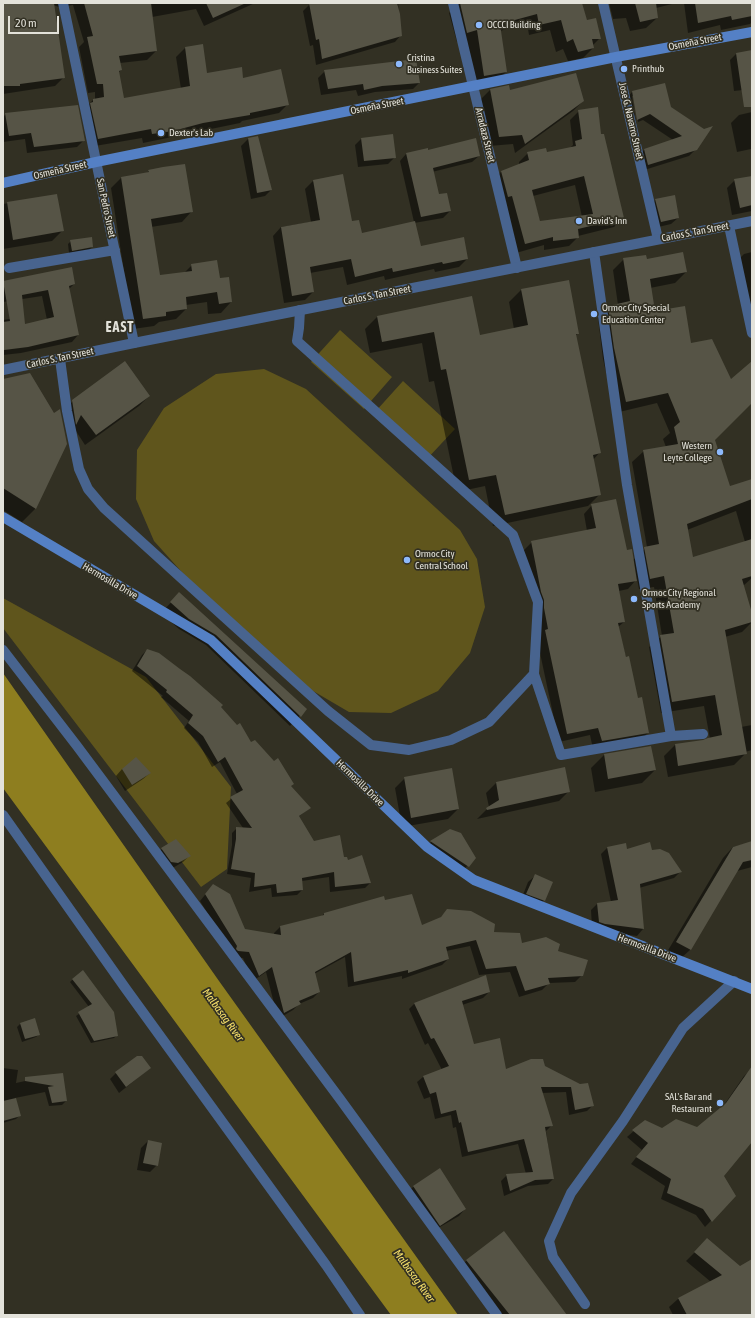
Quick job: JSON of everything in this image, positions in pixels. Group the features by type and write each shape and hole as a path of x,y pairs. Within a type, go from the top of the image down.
{"main road":[{"name":"Osmeña Street","path":"3,183 96,162 616,57 752,32"},
{"name":"Hermosilla Drive","path":"3,517 211,640 427,847 474,880 752,989"}],"street":[{"name":"San Pedro Street","path":"63,3 134,343"},
{"name":"Arradaza Street","path":"453,3 517,268"},
{"name":"Jose G. Navarro Street","path":"603,3 658,239"},
{"name":"Carlos S. Tan Street","path":"3,370 752,221"},
{"path":"728,226 752,333"},
{"path":"9,268 115,250"},
{"path":"594,252 627,484 671,736"},
{"path":"300,310 297,341 513,535 538,602 534,674 561,755 671,736 703,734"},
{"path":"60,358 67,411 79,469 88,488 104,508 328,711 371,745 409,750 451,740 489,722 534,674"},
{"path":"3,650 77,746 340,1099 497,1315"},
{"path":"3,815 126,989 326,1265 360,1315"},
{"path":"585,1304 553,1257 549,1241 555,1227 571,1193 623,1121 683,1028 734,981"}],"shaded area":[{"path":"340,330 392,377 364,409 311,362"},
{"path":"264,369 306,389 460,530 477,559 485,607 470,653 438,691 391,713 349,712 308,688 189,580 154,541 136,499 137,450 164,408 216,374"},
{"path":"403,381 455,429 426,460 375,412"},
{"path":"3,598 146,677 231,787 227,869 201,887 3,628"}],"water":[{"name":"Malbasag River","path":"3,673 219,981 458,1315 391,1315 3,788"}],"building":[{"path":"3,3 54,3 65,78 20,84 20,86 3,86"},
{"path":"84,3 151,3 157,51 119,56 122,70 119,71 124,98 190,86 185,47 203,44 207,73 242,67 243,78 281,69 289,105 250,113 250,115 203,123 173,131 152,134 151,129 98,139 90,103 93,102 93,99 104,97 103,84 97,84 87,37 93,36"},
{"path":"206,3 246,3 213,18"},
{"path":"309,3 397,3 400,14 402,36 322,59 319,39 316,40"},
{"path":"460,3 582,3 587,20 596,18 601,39 592,39 594,48 578,52 573,39 567,42 561,20 539,25 537,14 500,24 507,72 484,76 477,30 467,33"},
{"path":"635,3 656,3 658,18 640,22"},
{"path":"695,3 752,3 752,16 732,20 731,16 698,23"},
{"path":"752,50 752,107 744,107 736,53"},
{"path":"416,59 420,83 382,86 364,90 363,84 328,89 324,70"},
{"path":"576,73 584,101 525,144 522,135 499,137 490,89 509,85 510,90"},
{"path":"665,83 671,107 704,129 713,126 697,150 648,165 644,149 682,136 650,114 637,120 632,91"},
{"path":"78,105 85,141 34,147 31,133 9,136 5,113"},
{"path":"598,107 601,134 604,134 624,218 578,229 579,238 553,241 553,237 525,244 512,196 508,197 501,171 529,160 527,152 546,148 547,152 576,146 575,141 582,139 578,110","holes":["584,176 593,214 540,221 532,190"]},
{"path":"393,134 396,158 364,161 361,138"},
{"path":"258,136 272,190 257,193 248,138"},
{"path":"476,138 480,156 433,168 439,194 447,193 451,211 421,217 406,153 428,148 428,150"},
{"path":"185,164 193,212 151,219 160,275 192,271 191,264 217,260 220,278 229,277 232,302 219,304 217,292 186,297 187,309 166,312 166,316 143,319 121,177 149,172 148,170"},
{"path":"343,174 352,221 359,220 362,233 415,221 421,246 464,237 468,259 443,264 442,262 393,272 392,268 355,277 351,259 310,267 314,292 292,296 281,227 320,220 313,180"},
{"path":"752,176 752,205 740,208 734,179"},
{"path":"57,194 64,231 13,240 7,202"},
{"path":"675,195 679,218 661,222 655,199"},
{"path":"92,237 93,247 72,251 70,240"},
{"path":"683,252 687,272 650,279 655,311 685,306 691,343 712,339 731,379 752,361 752,403 715,440 730,486 752,479 752,499 687,524 693,557 752,539 752,576 742,579 752,613 752,622 725,630 747,754 678,766 675,744 703,740 722,735 715,695 672,702 660,635 674,633 664,576 650,579 644,547 659,544 643,450 678,444 674,427 680,422 668,393 626,402 614,348 608,306 630,301 623,258 646,255 647,259"},
{"path":"72,267 75,284 69,286 79,335 28,347 4,350 3,322 10,321 3,281","holes":["48,290 54,317 25,324 22,295"]},
{"path":"569,280 579,334 576,334 601,453 593,455 601,495 505,515 496,475 469,480 446,369 441,370 434,332 382,342 377,316 472,296 480,335 528,325 521,289"},
{"path":"125,361 150,396 96,435 81,415 76,425 72,400"},
{"path":"30,373 54,413 60,409 67,444 36,509 3,488 3,379"},
{"path":"616,499 627,550 632,549 637,581 618,584 625,622 618,623 626,657 629,656 638,698 642,697 649,733 602,741 598,728 567,734 545,630 548,629 544,600 541,592 531,541 596,528 591,504"},
{"path":"179,592 307,709 301,717 216,635 189,619 170,602"},
{"path":"147,649 159,653 190,676 223,705 221,707 237,725 240,723 251,742 255,740 274,761 278,758 294,784 291,786 311,808 299,816 314,841 340,835 344,857 347,857 348,860 362,855 371,883 335,887 334,872 302,878 303,890 277,893 276,884 254,887 255,873 231,869 236,839 236,827 252,828 230,797 243,790 225,757 218,762 203,736 188,723 193,715 166,692 167,690 137,666"},
{"path":"651,746 656,770 608,779 604,754"},
{"path":"136,757 151,773 132,785 122,769"},
{"path":"565,767 570,792 487,810 486,808 499,800 496,782"},
{"path":"452,768 459,809 411,818 404,777"},
{"path":"450,829 461,833 476,858 469,867 430,841"},
{"path":"176,839 191,856 178,863 171,862 161,848"},
{"path":"752,841 752,860 743,862 691,950 676,942 733,847"},
{"path":"650,842 652,850 660,849 669,853 682,872 640,884 644,929 599,922 597,903 618,900 607,847 626,843 627,849"},
{"path":"535,874 553,882 545,901 526,894"},
{"path":"213,884 230,894 245,929 281,935 280,926 324,915 324,913 384,896 385,900 412,894 422,925 441,917 447,909 471,911 495,924 494,932 520,933 522,943 546,937 560,944 558,951 588,960 583,976 548,978 550,984 525,991 516,966 486,969 476,940 446,947 449,959 408,973 408,970 354,982 351,952 315,972 320,992 299,1001 301,1004 284,1013 272,967 259,976 249,952 238,951 236,949 237,946 205,894"},
{"path":"83,970 114,1012 118,1036 94,1041 78,1012 92,1004 72,979"},
{"path":"486,975 490,992 462,1001 474,1044 500,1038 506,1069 531,1059 543,1059 545,1066 580,1084 588,1083 594,1106 575,1110 571,1087 541,1087 553,1126 545,1127 554,1179 535,1180 510,1191 506,1174 533,1172 524,1139 468,1152 461,1122 459,1123 456,1110 441,1114 436,1092 430,1094 423,1076 449,1066 434,1038 431,1039 414,1003"},
{"path":"35,1018 40,1035 25,1039 20,1023"},
{"path":"137,1056 142,1056 151,1068 126,1087 115,1072"},
{"path":"752,1066 752,1142 724,1176 736,1196 712,1222 703,1209 667,1193 671,1179 636,1157 648,1143 632,1130 645,1120 662,1128 676,1119 697,1127 726,1103"},
{"path":"63,1073 67,1101 52,1103 48,1087 54,1086 25,1081 25,1077"},
{"path":"16,1098 21,1116 3,1121 3,1101"},
{"path":"148,1140 162,1143 158,1166 143,1163"},
{"path":"440,1168 466,1209 440,1226 413,1186"},
{"path":"504,1231 567,1315 510,1315 466,1260"},
{"path":"707,1238 740,1266 752,1259 752,1315 687,1315 678,1298 722,1275 694,1252"}],"place":[{"name":"OCCCI Building","path":"479,25"},
{"name":"Cristina Business Suites","path":"399,64"},
{"name":"Printhub","path":"624,69"},
{"name":"Dexter's Lab","path":"161,133"},
{"name":"David's Inn","path":"579,221"},
{"name":"Ormoc City Special Education Center","path":"594,314"},
{"name":"Western Leyte College","path":"720,452"},
{"name":"Ormoc City Central School","path":"407,560"},
{"name":"Ormoc City Regional Sports Academy","path":"634,599"},
{"name":"SAL's Bar and Restaurant","path":"720,1103"}],"district":[{"name":"EAST","path":"120,328"}]}
